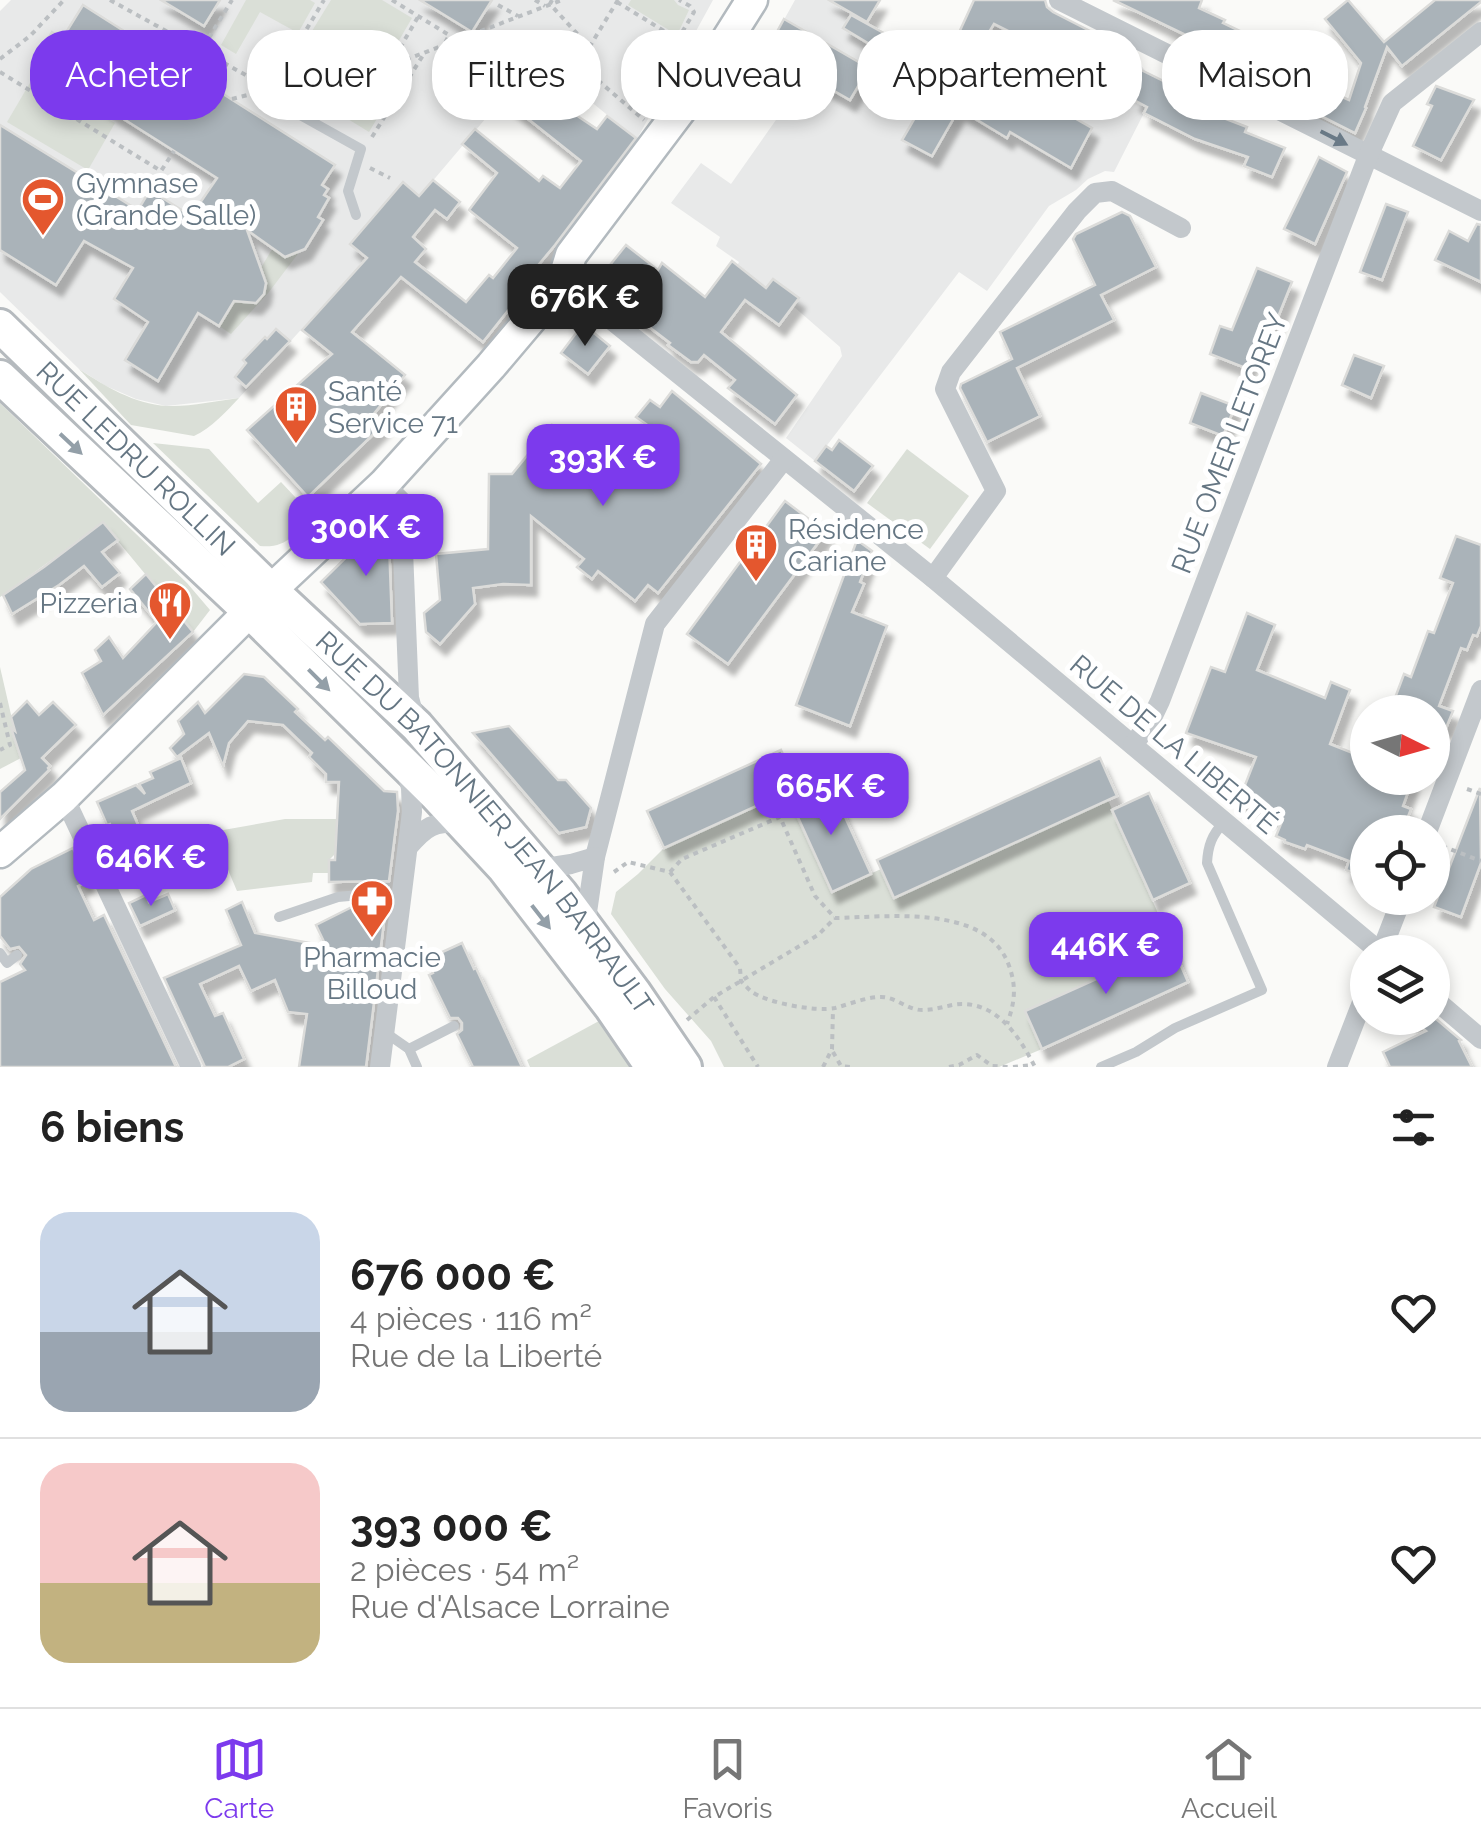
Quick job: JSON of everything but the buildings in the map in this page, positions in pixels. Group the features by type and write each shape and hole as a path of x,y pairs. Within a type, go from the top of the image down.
{"main road":[{"path":"0,852 64,797 260,601 384,484 491,366 563,281 571,255 694,92 752,0"},
{"path":"563,281 578,277 614,230 713,93 769,0"},
{"name":"RUE LEDRU ROLLIN","path":"0,326 260,601"},
{"name":"RUE LEDRU ROLLIN","path":"0,377 260,601"},
{"name":"RUE DU BATONNIER JEAN BARRAULT","path":"260,601 417,726 585,926 685,1067"},
{"name":"RUE DU BATONNIER JEAN BARRAULT","path":"260,601 503,867 652,1067"}],"street":[{"path":"1059,0 1481,211"},
{"name":"RUE OMER LETOREY","path":"1133,745 1160,702 1368,156 1392,103 1481,32"},
{"path":"932,578 996,490 944,388 951,372 1095,193 1112,191 1181,228"},
{"name":"RUE DE LA LIBERTÉ","path":"563,281 932,578 1360,935"},
{"path":"585,926 595,857 655,624 784,458"},
{"path":"384,484 401,501 408,698 417,726"},
{"path":"1433,815 1477,713 1481,690"},
{"path":"380,1067 397,897 412,812 412,788 405,764"},
{"path":"64,797 191,1067"},
{"path":"408,848 422,830 438,822 461,822"},
{"path":"540,869 595,857"},
{"path":"1450,1012 1481,1039"},
{"path":"1337,1067 1350,1033"}],"lane":[{"path":"309,120 360,149 348,191 356,215"},
{"path":"1101,1067 1136,1052 1175,1028 1262,990 1207,863 1208,846 1224,821"},
{"path":"279,917 338,897 360,895"},
{"path":"0,953 7,963 17,955"},
{"path":"409,1049 454,1026"},
{"path":"385,1033 409,1049 418,1067"}],"path":[{"path":"0,59 30,36 64,0"},
{"path":"110,0 163,30"},
{"path":"213,30 232,0"},
{"path":"392,0 442,30"},
{"path":"536,0 549,3 574,30"},
{"path":"482,30 562,0"},
{"path":"679,0 694,12 684,30"},
{"path":"306,30 322,1"},
{"path":"646,122 579,64 617,1 663,30"},
{"path":"498,5 518,16"},
{"path":"410,30 418,16"},
{"path":"412,57 432,49"},
{"path":"360,149 374,135 424,52"},
{"path":"0,72 161,171 174,151"},
{"path":"232,100 247,96"},
{"path":"0,703 10,745 0,750"},
{"path":"670,872 682,858 780,817 815,896 835,918"},
{"path":"1450,850 1481,861"},
{"path":"606,878 628,862 670,872 740,968 741,981 754,994 817,1010 882,996 918,1011 971,1005 988,1010 1007,1024 1034,1066 992,1066 977,1056 949,1067"},
{"path":"678,1028 714,997 818,934 835,918 943,919 974,927 1004,953 1013,976 1015,992 1007,1024"},
{"path":"714,997 758,1067"},
{"path":"822,1067 832,1049 833,1008"},
{"path":"832,1049 841,1066 850,1067"}],"shaded area":[{"path":"11,0 713,0 697,30 621,30 621,120 647,120 637,139 601,110 601,30 432,30 432,120 484,120 239,398 166,406 136,399 79,369 0,292 0,11"},
{"path":"246,0 315,3 300,30 260,12 236,54 227,49 227,34"},
{"path":"331,0 382,0 412,18 405,30 313,30"},
{"path":"631,0 674,0 689,10 679,30 669,30 628,5"},
{"path":"795,0 828,0 878,30 857,30 857,120 1140,120 1114,172 1105,171 1088,179 1049,206 987,291 959,272 815,461 786,438 842,356 840,347 793,306 737,266 739,262 716,246 720,237 671,203 701,163 731,184 776,120 837,120 837,30 778,30"},
{"path":"975,0 1022,0 1086,30 960,30"},
{"path":"30,83 30,120 115,123 88,170 7,122"},
{"path":"350,120 376,120 369,132"},
{"path":"302,215 319,226 269,292 231,334 219,326 235,300 254,303 264,294 266,283 259,271 280,236"},
{"path":"79,369 120,393 155,405 185,406 239,398 194,436 131,425"},
{"path":"0,403 187,583 210,610 193,632 103,523 0,597"},
{"path":"153,443 209,449 258,503 281,482 312,515 284,542 260,546"},
{"path":"907,449 969,496 930,549 867,503"},
{"path":"0,667 21,758 0,769"},
{"path":"787,792 802,797 832,891 881,869 895,898 1108,800 1172,945 1026,1011 1042,1049 999,1067 724,1067 711,1041 665,989 611,914 616,892 664,848"},
{"path":"285,819 337,819 335,854 329,860 329,873 313,873 312,882 237,891 212,832"},
{"path":"599,1021 636,1067 530,1067 527,1060"}],"place":[{"name":"Gymnase (Grande Salle)","path":"43,237"},
{"name":"Santé Service 71","path":"296,445"},
{"name":"Résidence Cariane","path":"756,583"},
{"name":"Pizzeria","path":"170,641"},
{"name":"Pharmacie Billoud","path":"372,939"}]}
